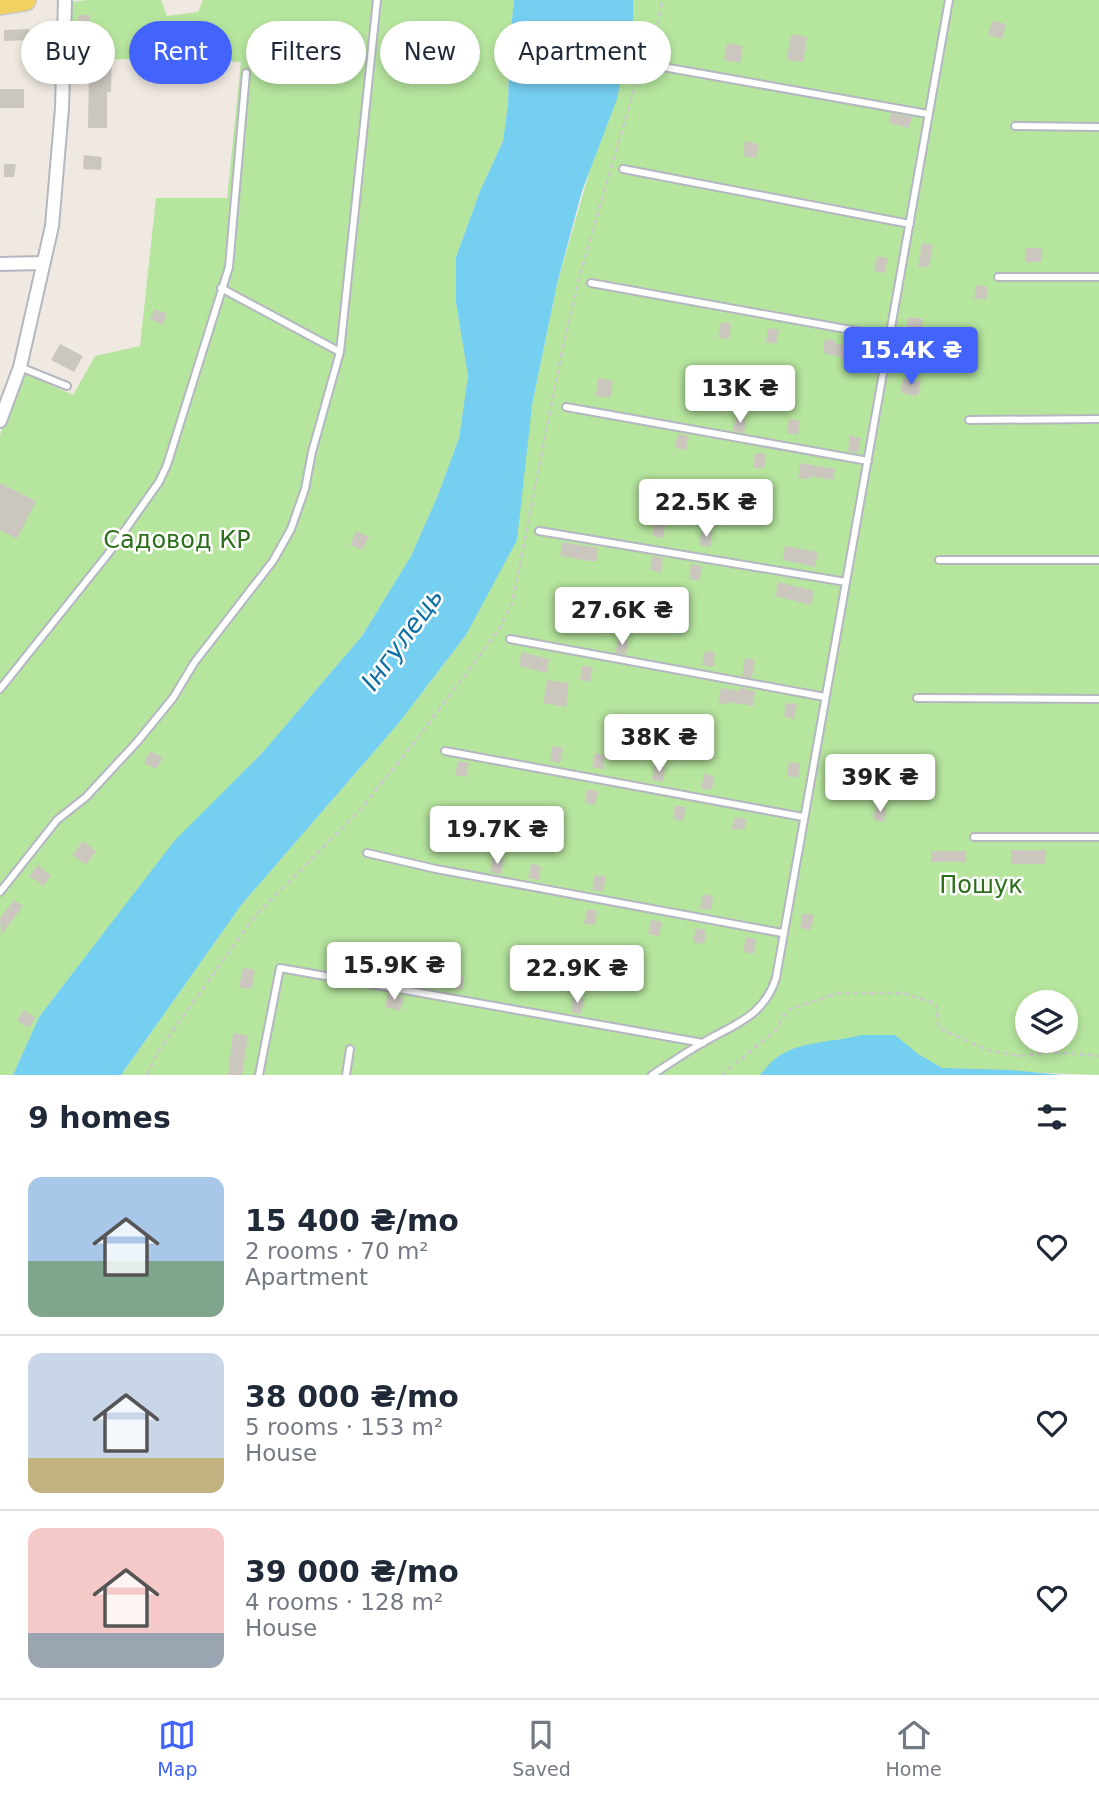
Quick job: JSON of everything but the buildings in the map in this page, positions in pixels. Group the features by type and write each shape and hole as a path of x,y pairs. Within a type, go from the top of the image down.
{"main road":[{"path":"0,4 25,0"}],"street":[{"path":"0,421 20,367 52,226 65,0"},
{"path":"0,264 42,263"}],"lane":[{"path":"0,892 57,820 86,797 173,698 194,663 273,561 290,529 305,489 312,452 340,352 377,0"},
{"path":"652,1075 751,1016 771,993 776,978 948,0"},
{"path":"671,68 928,114"},
{"path":"0,689 108,554 159,482 173,446 229,267 246,74"},
{"path":"1015,127 1099,127"},
{"path":"622,169 910,224"},
{"path":"998,277 1099,277"},
{"path":"591,283 890,337"},
{"path":"221,288 340,352"},
{"path":"20,367 67,386"},
{"path":"566,407 868,461"},
{"path":"969,420 1099,419"},
{"path":"539,531 846,582"},
{"path":"939,560 1099,559"},
{"path":"510,639 825,697"},
{"path":"917,698 1099,699"},
{"path":"445,751 803,817"},
{"path":"974,837 1099,837"},
{"path":"367,853 436,869 782,933"},
{"path":"259,1075 280,968 702,1043"},
{"path":"346,1075 350,1049"}],"path":[{"path":"659,21 662,0"},
{"path":"147,1075 157,1054 254,917 360,810 498,631 512,604 563,346 581,271 635,84"},
{"path":"722,1075 777,1029 790,1009 838,993 903,993 936,1004 939,1028 987,1050 1019,1056 1050,1052 1099,1056"}],"green space":[{"name":"Садовод КР","path":"161,0 167,16 198,12 203,0 514,0 512,21 494,21 494,84 509,84 503,141 480,191 456,257 456,303 468,376 459,438 411,556 362,636 263,752 175,841 39,1017 13,1075 0,1075 0,435 24,373 73,395 95,356 140,346 156,198 227,198 241,62 232,62 232,21 129,21 129,59 115,59 115,21 71,21 72,2"},
{"name":"Пошук","path":"633,0 1099,0 1099,1075 971,1070 774,1075 121,1075 242,904 398,724 466,635 532,405 557,284 615,84 671,84 671,21 633,21"}],"water":[{"path":"514,0 633,0 633,21 512,21"},
{"name":"Інгулець","path":"509,84 620,84 617,99 582,191 557,284 532,405 517,540 466,635 398,724 242,904 121,1075 13,1075 39,1017 175,840 263,752 362,636 411,556 459,438 468,376 456,303 456,257 480,191 503,141"},
{"path":"861,1035 895,1035 918,1054 942,1068 1062,1075 760,1075 773,1061 794,1048"}]}
